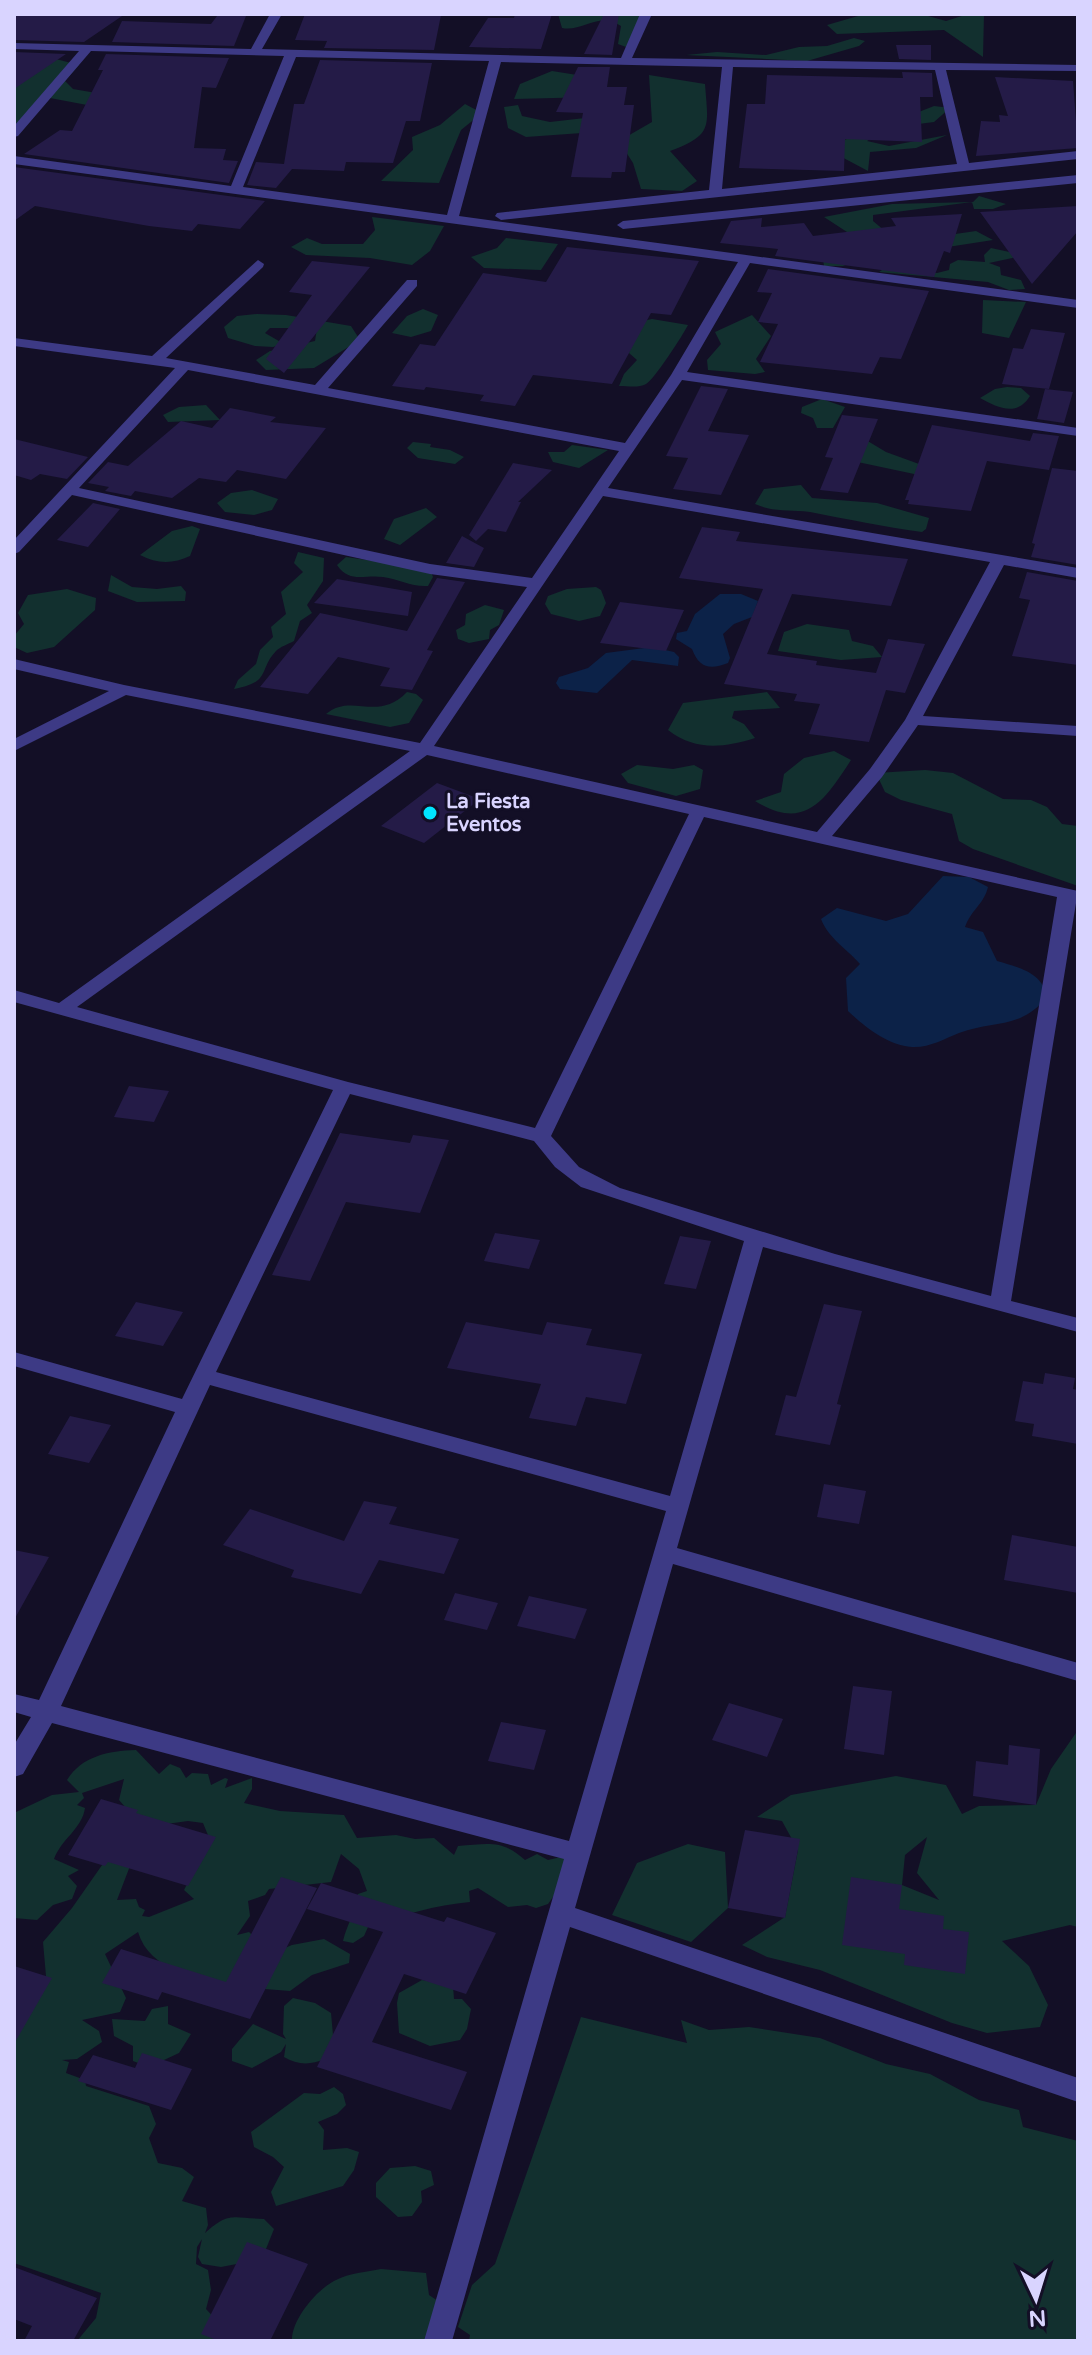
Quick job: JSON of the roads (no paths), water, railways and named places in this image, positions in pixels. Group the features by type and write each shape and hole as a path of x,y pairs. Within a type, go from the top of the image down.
{"street":[{"path":"254,53 276,14"},
{"path":"625,61 646,14"},
{"path":"14,46 728,64 1078,68"},
{"path":"14,133 88,48"},
{"path":"236,189 291,54"},
{"path":"452,218 496,58"},
{"path":"715,194 728,64"},
{"path":"940,67 964,168"},
{"path":"468,220 1078,155"},
{"path":"14,160 1078,304"},
{"path":"623,225 1078,179"},
{"path":"615,204 627,241"},
{"path":"64,1008 424,749 678,375 746,259"},
{"path":"155,361 258,264"},
{"path":"317,391 412,283"},
{"path":"14,342 185,365 628,448"},
{"path":"14,549 185,365"},
{"path":"678,375 1078,432"},
{"path":"67,490 430,569 534,583"},
{"path":"598,491 1078,573"},
{"path":"822,837 876,773 913,720 998,561"},
{"path":"14,664 124,690 424,749 1072,894 1000,1305"},
{"path":"14,746 124,690"},
{"path":"913,720 1078,731"},
{"path":"541,1136 699,810"},
{"path":"14,996 344,1087 541,1136 560,1162 580,1178 755,1239 1078,1325"},
{"path":"14,1767 46,1712 188,1408 344,1087"},
{"path":"438,2341 755,1239"},
{"path":"14,1359 188,1408"},
{"path":"204,1376 678,1506"},
{"path":"665,1553 1078,1672"},
{"path":"14,1703 578,1853"},
{"path":"562,1914 1078,2090"}],"water":[{"path":"720,594 741,594 758,601 752,617 734,624 723,634 730,658 728,663 711,667 702,664 692,649 676,639 677,633 687,631 695,614"},
{"path":"652,647 674,652 679,657 678,666 632,660 597,693 560,689 556,683 559,677 588,668 606,653"},
{"path":"943,876 969,877 988,887 965,927 983,932 997,961 1035,976 1048,996 1038,1007 1017,1019 972,1029 924,1046 903,1046 877,1034 848,1011 846,978 860,964 833,938 821,919 837,908 886,921 908,914"}],"place":[{"name":"La Fiesta Eventos","path":"430,813"}]}
